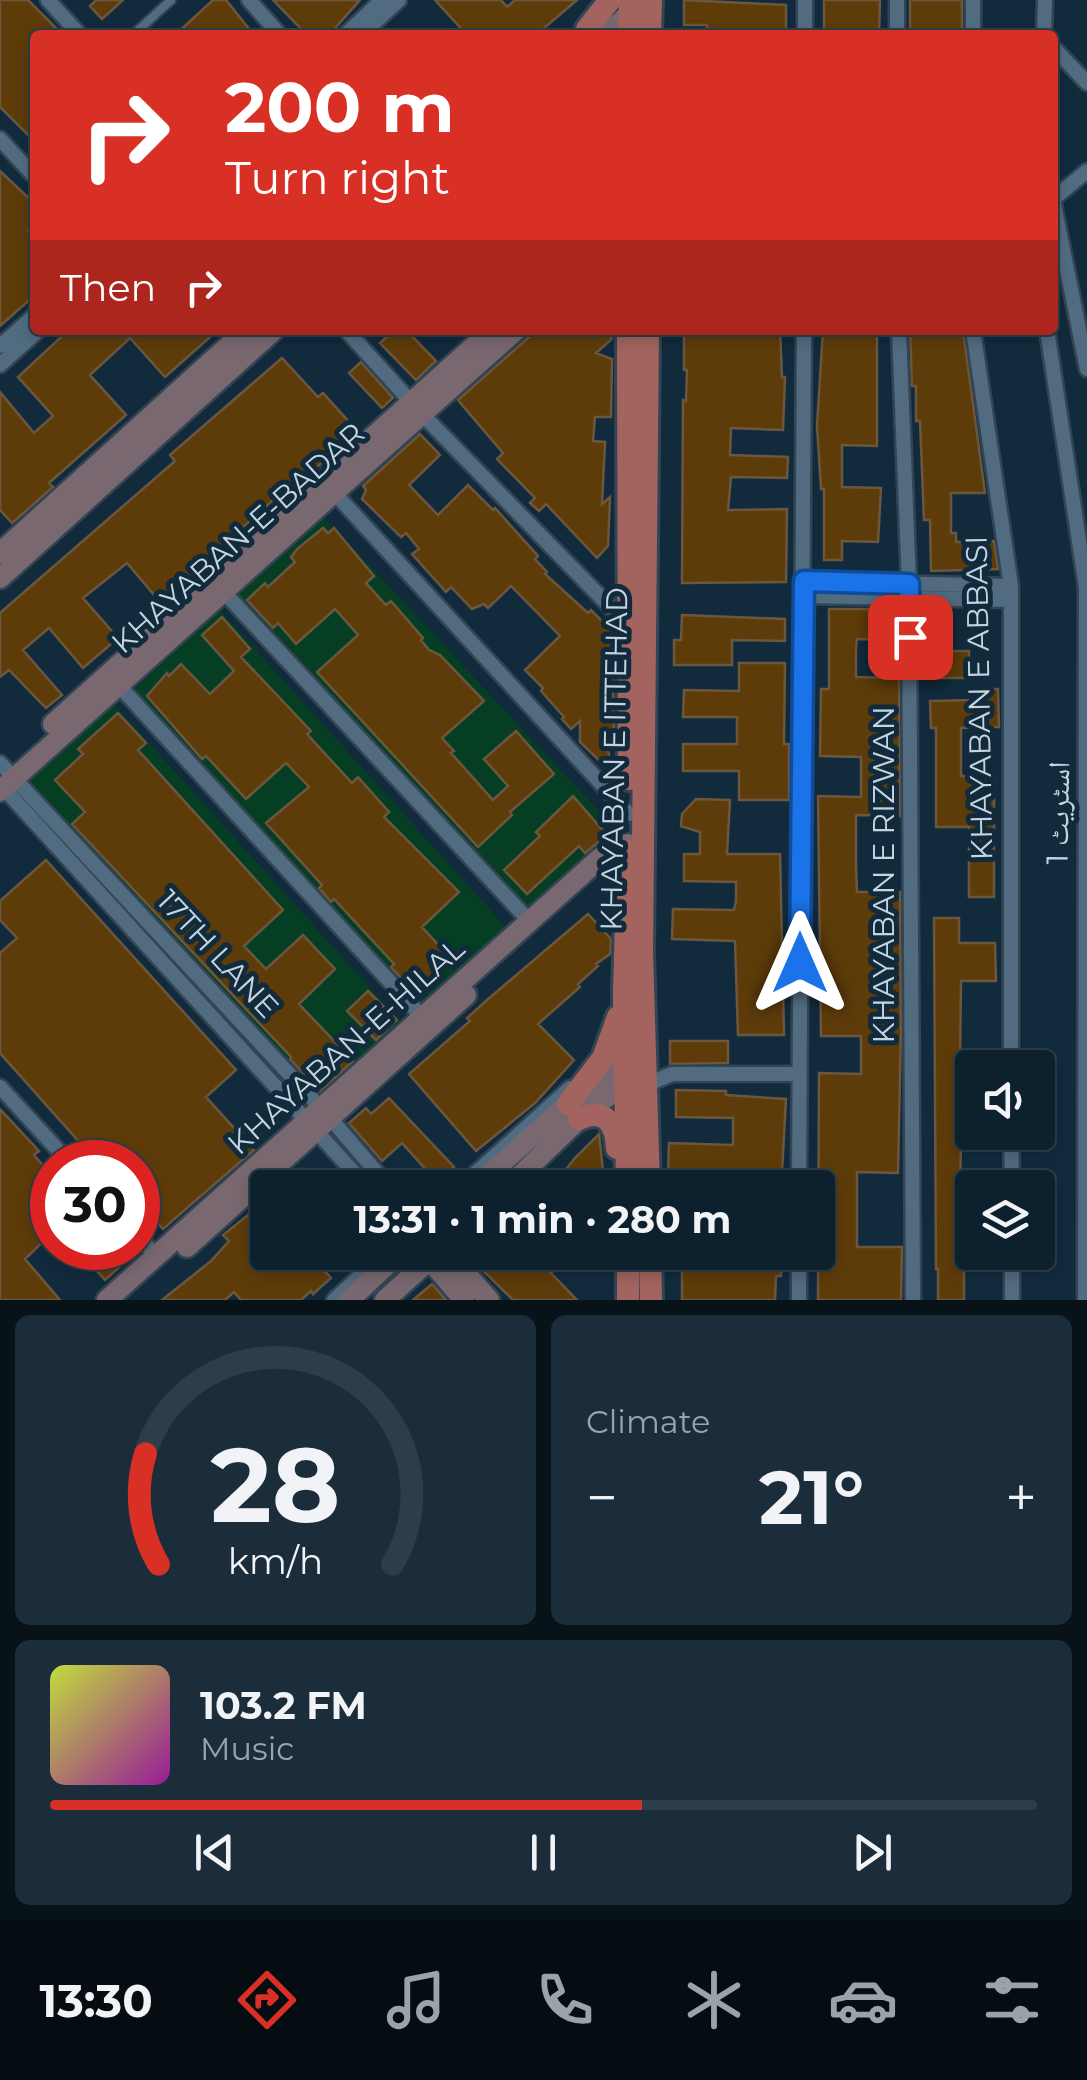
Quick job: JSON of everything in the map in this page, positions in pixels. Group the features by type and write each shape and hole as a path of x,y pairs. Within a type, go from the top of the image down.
{"main road":[{"path":"0,553 240,335"},
{"path":"0,578 268,335"},
{"name":"KHAYABAN-E-BADAR","path":"3,778 416,408 487,335"},
{"name":"KHAYABAN-E-BADAR","path":"416,408 510,335"},
{"name":"KHAYABAN E ITTEHAD","path":"628,335 629,814 624,994 614,1036 630,1069"},
{"name":"KHAYABAN E ITTEHAD","path":"634,1170 630,1069 642,952 648,335"},
{"name":"KHAYABAN-E-BADAR","path":"114,680 223,591 329,486"},
{"path":"128,1300 320,1120 596,876 628,853"},
{"name":"KHAYABAN-E-HILAL","path":"160,1253 320,1120 422,1016 603,855 628,853"},
{"path":"524,1170 630,1069"},
{"path":"500,1170 582,1113 630,1069"},
{"path":"582,1113 609,1120 616,1130 618,1170"},
{"name":"KHAYABAN-E-HILAL","path":"107,1300 140,1270"},
{"path":"349,1300 382,1270"},
{"path":"385,1300 422,1270"},
{"path":"447,1270 464,1300"},
{"path":"455,1270 489,1300"},
{"path":"628,1270 628,1300"},
{"path":"650,1270 650,1300"}],"street":[{"path":"48,0 75,30"},
{"path":"248,0 275,30"},
{"path":"350,30 382,0"},
{"path":"367,30 399,0"},
{"path":"805,0 805,30"},
{"path":"897,0 897,30"},
{"path":"973,0 973,30"},
{"path":"1044,0 1044,30"},
{"path":"1058,52 1087,83"},
{"path":"0,138 30,171"},
{"path":"1058,196 1087,171"},
{"path":"1058,225 1087,369"},
{"path":"2,352 30,321"},
{"path":"2,352 31,335"},
{"path":"350,335 416,408 627,624"},
{"path":"799,1170 804,335"},
{"name":"KHAYABAN E RIZWAN","path":"900,335 909,591 913,1300"},
{"name":"KHAYABAN E ABBASI","path":"975,335 1010,593 1012,1050"},
{"name":"اسٹریٹ 1","path":"1048,335 1087,588 1085,1300"},
{"path":"329,486 629,814"},
{"path":"804,588 1010,593"},
{"path":"223,591 530,922"},
{"path":"114,680 422,1016"},
{"name":"17TH LANE","path":"3,778 320,1120 371,1170"},
{"path":"630,1069 672,1074"},
{"path":"485,1170 630,1069 672,1074 799,1074"},
{"path":"0,1088 49,1140"},
{"path":"536,1170 582,1113"},
{"name":"17TH LANE","path":"320,1120 355,1170"},
{"path":"334,1300 367,1270"},
{"path":"399,1300 426,1270"},
{"path":"799,1270 799,1300"},
{"path":"1012,1270 1012,1300"}],"lane":[{"path":"138,30 171,0"}],"green space":[{"path":"327,520 610,823 610,838 528,910 238,599 238,591 318,521"},
{"path":"220,610 512,934 417,1019 132,692"},
{"path":"110,700 402,1023 307,1109 21,781"}],"building":[{"path":"0,0 28,0 58,30 30,30 30,137 0,107"},
{"path":"96,0 123,0 102,19 90,6"},
{"path":"213,0 226,0 250,30 180,30"},
{"path":"273,0 360,0 333,30 302,30"},
{"path":"435,0 501,0 507,7 515,0 577,0 542,30 462,30"},
{"path":"684,0 786,5 786,30 707,30 707,25 684,25"},
{"path":"824,0 880,0 879,30 824,30"},
{"path":"910,0 962,0 962,30 910,30"},
{"path":"0,171 30,199 30,299 0,326"},
{"path":"212,335 165,377 130,338 92,373 126,415 49,483 53,487 12,523 0,510 0,392 34,433 53,416 18,377 61,337"},
{"path":"389,335 411,335 436,361 416,380 380,343"},
{"path":"531,335 608,335 612,339 596,353 612,359 611,417 595,417 593,441 605,442 602,504 610,497 608,546 597,558 546,504 539,511 530,503 535,498 497,459 503,453 458,400"},
{"path":"684,335 780,335 785,377 783,430 731,428 730,455 788,457 787,478 731,477 728,510 787,509 786,582 682,583"},
{"path":"823,335 877,335 877,446 842,445 842,487 881,488 878,542 842,541 842,560 824,560 824,489 817,426"},
{"path":"910,335 964,335 985,493 951,493 951,533 956,533 956,542 994,541 998,569 931,571 930,520 924,520 920,421 916,421 916,386 912,386"},
{"path":"282,358 318,397 323,393 358,432 282,497 280,494 160,602 127,563 83,598 118,638 83,668 49,628 23,650 62,695 46,708 9,670 0,677 0,613 175,461 170,455"},
{"path":"361,362 393,398 382,408 349,373"},
{"path":"420,434 440,455 409,485 438,515 468,485 495,508 538,556 535,559 545,574 612,631 614,738 607,747 610,758 603,764 580,742 580,721 571,729 541,691 543,688 525,670 560,636 511,586 488,608 484,604 472,609 451,587 446,592 412,554 419,549 406,533 401,537 362,499 366,490 363,486"},
{"path":"323,528 328,533 334,528 374,576 366,583 386,605 391,601 429,650 440,655 484,701 442,738 493,800 508,786 484,759 516,731 554,774 510,812 512,815 478,847 317,672 358,635 335,609 296,644 278,623 273,628 247,600 295,562 291,557 297,549"},
{"path":"829,609 899,609 899,640 857,639 856,649 856,677 899,678 900,816 856,815 856,865 857,892 900,892 901,1030 898,1173 857,1172 857,1247 902,1247 901,1300 818,1300 818,1270 835,1270 835,1170 819,1170 819,1073 861,1074 861,1036 821,1036 818,796 861,797 861,757 820,756 821,689 829,689"},
{"path":"682,615 785,619 785,641 732,640 732,665 674,665 674,640 681,640"},
{"path":"222,617 250,649 241,657 311,731 307,734 352,783 358,777 389,812 384,817 459,892 422,927 453,961 416,994 391,967 394,964 334,899 331,902 319,888 322,885 266,823 309,787 286,763 246,799 206,756 202,759 147,696 167,673 169,676 181,664 210,694 234,671 202,635"},
{"path":"932,651 969,651 969,678 933,678"},
{"path":"739,663 785,663 784,744 789,744 789,800 739,800 739,771 683,771 683,744 737,744 737,717 683,717 684,690 739,691"},
{"path":"973,689 998,689 999,727 961,728 961,776 994,776 994,897 969,897 969,827 936,827 936,728 931,728 930,701 973,700"},
{"path":"118,713 146,743 138,750 283,910 244,946 266,969 303,935 335,969 299,1004 353,1061 320,1091 72,824 85,812 55,780 83,754 78,749"},
{"path":"573,796 607,835 585,853 579,846 527,894 504,870 540,836 536,832"},
{"path":"696,799 730,800 727,854 780,854 784,1035 738,1035 735,941 672,939 673,909 734,910 736,901 736,882 684,881 684,854 700,854 700,832 681,826 682,814"},
{"path":"46,860 236,1070 206,1097 254,1150 163,1229 160,1140 77,1140 0,1053 0,953 17,938 0,920 0,901"},
{"path":"588,914 611,939 610,954 538,1024 574,1060 535,1103 476,1151 409,1074 470,1021 467,1018 487,1000"},
{"path":"934,918 959,918 959,943 995,943 996,981 961,981 960,1050 955,1050 955,1150 961,1150 960,1170 955,1170 955,1270 964,1270 964,1300 938,1300"},
{"path":"368,991 397,1020 376,1040 347,1011"},
{"path":"670,1041 728,1041 728,1063 670,1064"},
{"path":"676,1090 726,1091 726,1095 786,1099 782,1170 668,1170 669,1143 733,1145 733,1118 676,1117"},
{"path":"389,1098 454,1167 426,1170 402,1143 382,1161 349,1123 366,1108 371,1114"},
{"path":"0,1109 30,1141 30,1254 25,1259 30,1270 34,1270 60,1300 0,1300"},
{"path":"599,1134 603,1170 565,1170"},
{"path":"250,1213 250,1270 324,1270 331,1278 301,1300 241,1300 234,1292 225,1300 162,1300 211,1261 229,1241 223,1235"},
{"path":"96,1270 116,1270 105,1280"},
{"path":"482,1270 554,1270 551,1273 577,1300 513,1300"},
{"path":"682,1270 781,1270 781,1276 776,1276 775,1300 682,1300"},
{"path":"432,1284 446,1300 413,1300"}],"route":[{"path":"800,963 804,581 909,584 910,637"}]}
